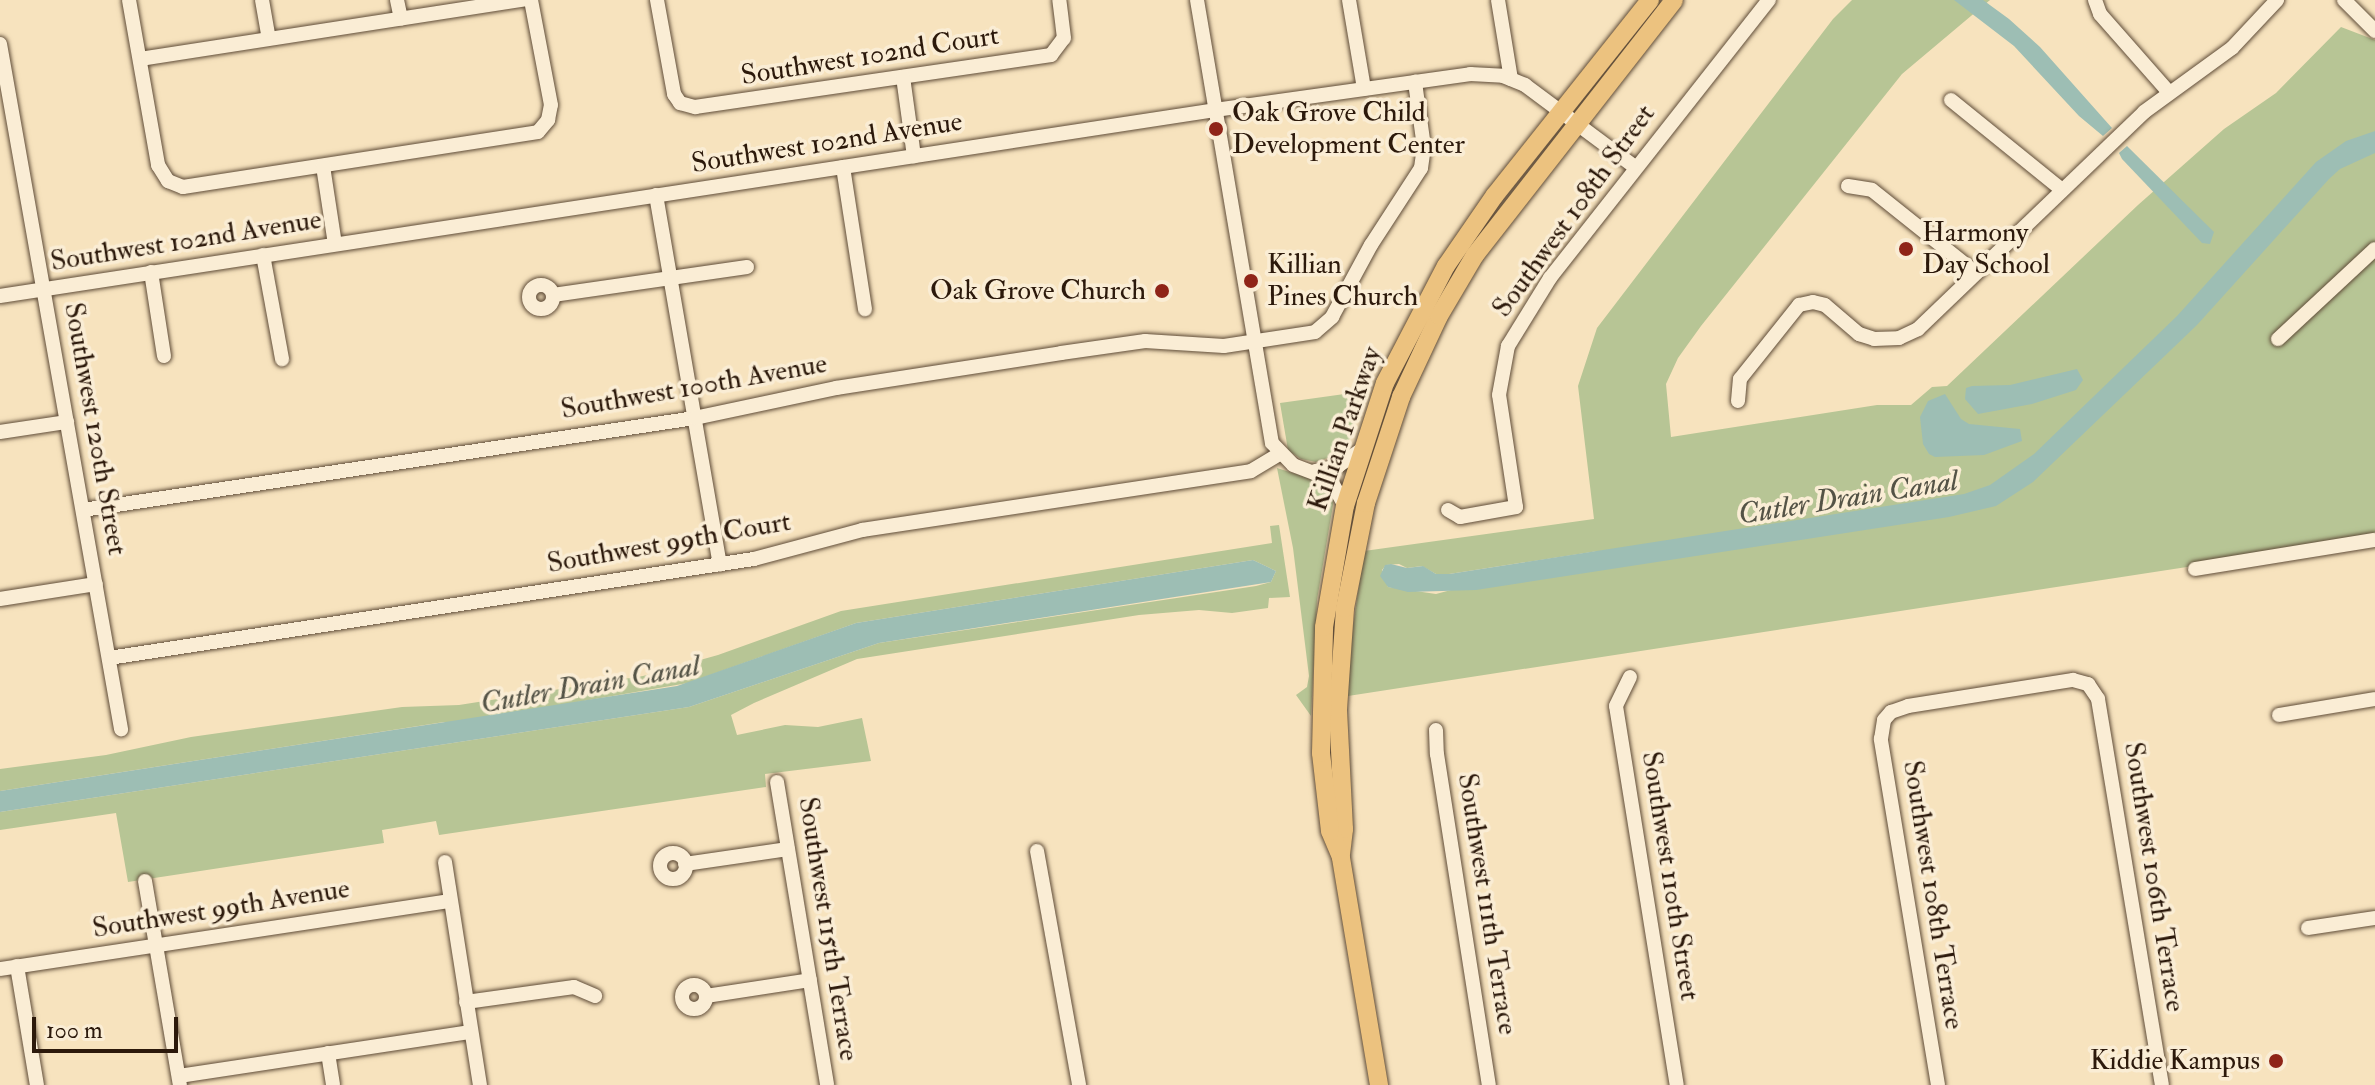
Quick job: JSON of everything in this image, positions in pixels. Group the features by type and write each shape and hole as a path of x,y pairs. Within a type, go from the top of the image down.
{"main road":[{"name":"Killian Parkway","path":"1379,1085 1341,857 1328,821 1320,706 1326,606 1345,506 1361,450 1395,361 1439,277 1481,213 1650,0"},
{"name":"Killian Parkway","path":"1341,857 1344,829 1338,729 1341,649 1356,542 1378,463 1406,385 1455,288 1507,210 1674,0"}],"street":[{"path":"129,0 160,170 168,181 183,187 535,133 546,124 551,105 531,0"},
{"path":"262,0 269,38"},
{"path":"397,0 401,19"},
{"path":"140,59 523,0"},
{"name":"Southwest 102nd Court","path":"657,0 674,94 685,106 710,106 1051,55 1060,47 1064,34 1059,0"},
{"path":"1197,0 1270,436 1279,454 1293,465 1315,471 1335,484 1345,506"},
{"path":"1349,0 1364,89"},
{"path":"1498,0 1511,79"},
{"name":"Southwest 108th Street","path":"1448,510 1460,517 1516,507 1499,395 1508,346 1550,278 1769,0"},
{"path":"2095,0 2100,14 2168,91"},
{"path":"1738,401 1740,379 1799,305 1821,304 1861,335 1890,340 1918,329 2168,91 2232,48 2277,0"},
{"path":"2344,0 2375,31"},
{"name":"Southwest 120th Street","path":"0,44 121,729"},
{"name":"Southwest 102nd Avenue","path":"0,296 1215,110 1470,74 1511,79 1577,122 1635,167"},
{"path":"903,77 914,156"},
{"name":"Southwest 100th Avenue","path":"83,510 695,418 836,388 1116,345 1153,341 1211,346 1315,332 1332,317 1371,245 1421,168 1424,147 1415,82"},
{"path":"1951,100 2062,190"},
{"path":"323,166 335,244"},
{"path":"843,167 865,309"},
{"path":"1848,186 1872,190 1976,273"},
{"path":"656,195 720,565"},
{"path":"2278,339 2375,249"},
{"path":"263,255 282,359"},
{"path":"553,295 747,267"},
{"path":"151,272 164,356"},
{"path":"0,432 67,422"},
{"path":"1315,471 1338,466 1361,450"},
{"name":"Southwest 99th Court","path":"109,658 720,565 862,530 1251,471 1279,454"},
{"path":"2195,569 2375,540"},
{"path":"0,599 96,584"},
{"name":"Southwest 110th Street","path":"1630,677 1616,706 1677,1085"},
{"name":"Southwest 106th Terrace","path":"1888,714 1901,707 2067,681 2084,682 2096,694 2162,1085"},
{"path":"2279,715 2375,699"},
{"name":"Southwest 108th Terrace","path":"1888,714 1882,725 1881,739 1938,1085"},
{"name":"Southwest 111th Terrace","path":"1436,730 1437,754 1489,1085"},
{"name":"Southwest 115th Terrace","path":"777,782 827,1085"},
{"path":"685,864 788,849"},
{"path":"1037,851 1079,1085"},
{"path":"445,862 480,1085"},
{"path":"145,881 179,1080 328,1053 471,1032"},
{"name":"Southwest 99th Avenue","path":"0,969 450,901"},
{"path":"2308,928 2375,918"},
{"path":"17,966 37,1085"},
{"path":"706,996 810,980"},
{"path":"466,1002 574,987 595,996"},
{"path":"328,1053 333,1085"}],"green space":[{"path":"1852,0 1990,0 1902,74 1701,326 1678,358 1666,384 1671,437 1877,405 1911,405 1932,387 1947,386 2138,205 2224,129 2276,93 2341,27 2375,40 2375,538 1348,696 1351,640 1364,551 1594,519 1578,386 1597,328 1833,19","holes":["1598,551 1436,594 1388,587 1382,570 1386,565 1399,564 1407,568 1422,566 1436,574 1449,574"]},
{"path":"1366,391 1345,452 1316,462 1301,459 1288,450 1280,403"},
{"path":"1277,468 1324,483 1334,499 1317,600 1311,716 1296,695 1307,687 1309,676 1293,548"},
{"path":"1279,525 1290,597 1269,598 1268,608 1232,613 1199,610 1139,615 857,659 754,703 731,715 737,735 785,725 818,727 862,718 871,761 765,774 766,787 439,835 436,821 382,830 384,843 128,882 116,813 0,830 0,812 689,707 879,643 1256,586 1271,582 1276,571 1253,560 856,623 688,683 456,723 444,722 0,791 0,769 106,755 191,737 402,707 459,705 643,676 718,655 841,611 1272,543 1270,526"}],"water":[{"path":"1954,0 1983,0 2009,19 2040,47 2112,128 2103,136 2079,116 2014,46"},
{"path":"2375,131 2375,153 2340,169 2329,179 2197,325 2033,482 1996,506 1949,517 1476,590 1408,592 1388,587 1380,576 1385,565 1391,564 1407,568 1423,566 1436,574 1449,574 1964,494 1990,485 2034,454 2177,316 2316,162 2346,141"},
{"path":"2127,146 2214,232 2210,244 2202,243 2122,159 2119,153"},
{"path":"2077,369 2083,380 2076,390 2032,404 1978,414 1965,399 1966,388 1972,386 2010,385"},
{"path":"1945,394 1961,419 1969,424 2020,429 2022,441 1984,455 1935,457 1929,454 1923,444 1920,417 1928,401"},
{"path":"1253,560 1276,571 1271,582 879,643 689,707 0,812 0,791 677,686 856,623"}],"place":[{"name":"Oak Grove Child Development Center","path":"1216,129"},
{"name":"Harmony Day School","path":"1906,249"},
{"name":"Killian Pines Church","path":"1251,281"},
{"name":"Oak Grove Church","path":"1162,291"},
{"name":"Kiddie Kampus","path":"2276,1061"}],"water label":[{"name":"Cutler Drain Canal","path":"1848,498"},
{"name":"Cutler Drain Canal","path":"590,685"}]}
